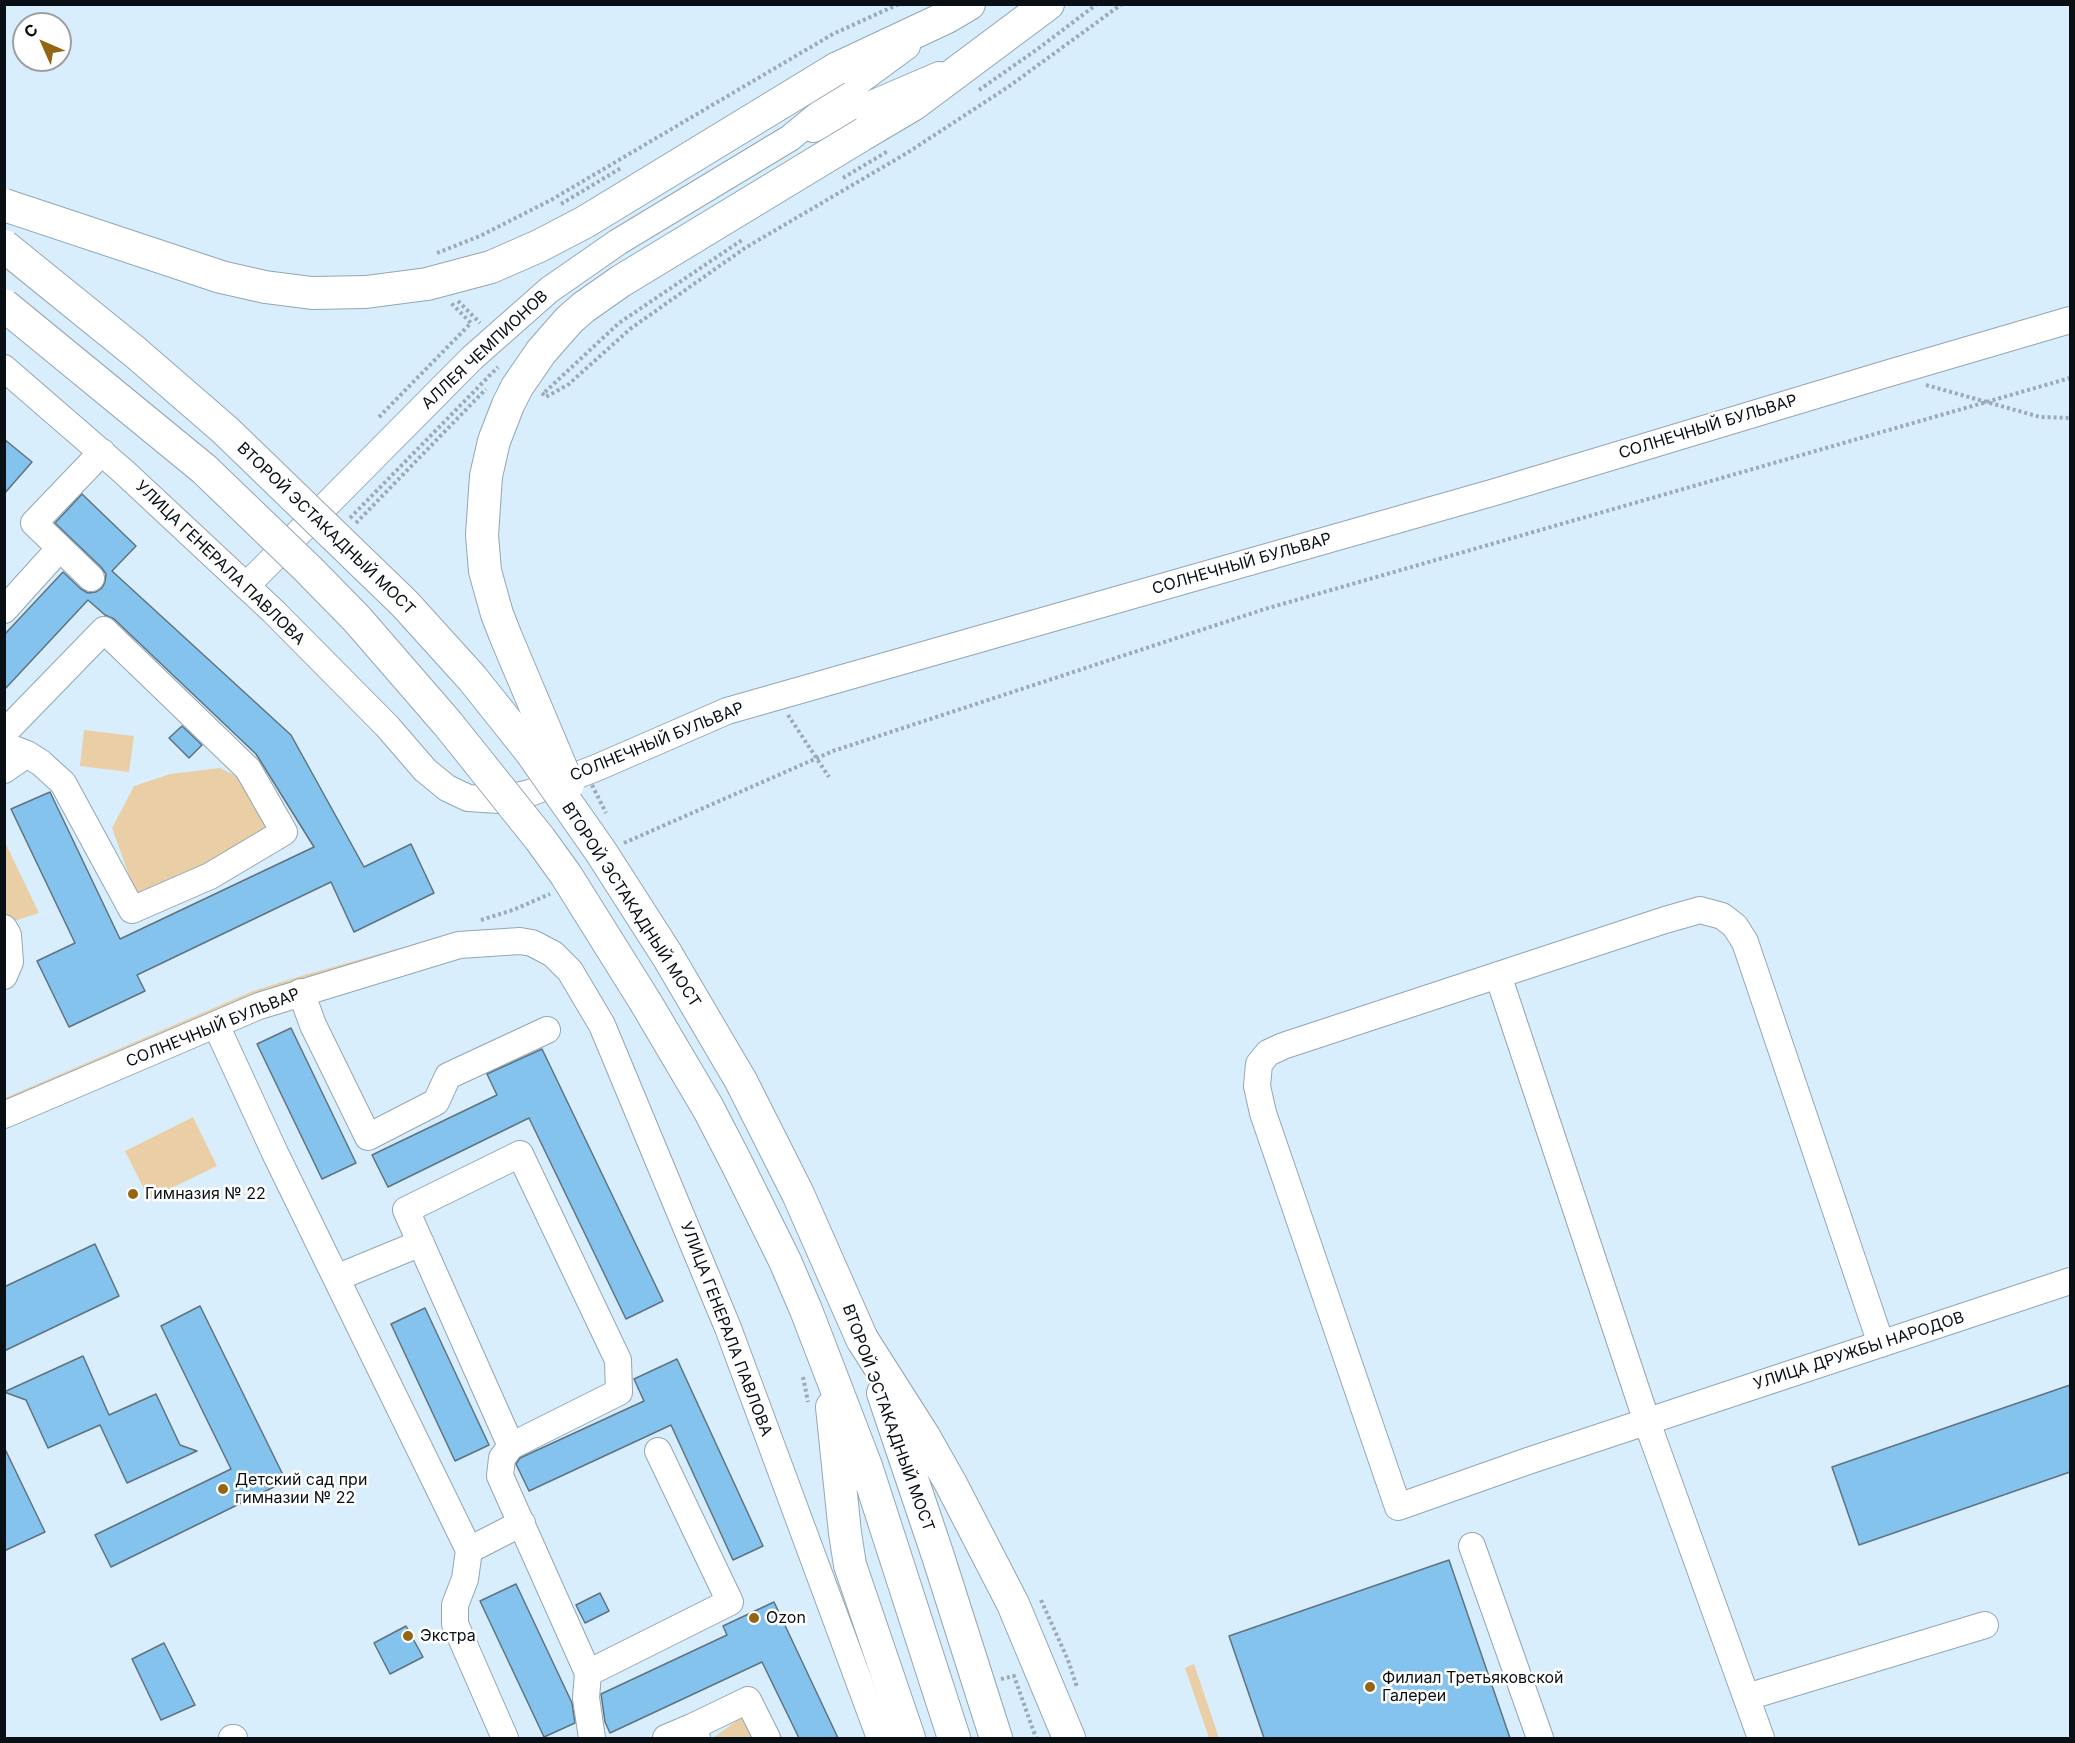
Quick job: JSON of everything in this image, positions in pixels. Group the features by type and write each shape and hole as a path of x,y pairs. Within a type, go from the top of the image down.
{"main road":[{"name":"АЛЛЕЯ ЧЕМПИОНОВ","path":"969,62 1048,4"},
{"path":"4,205 211,274 265,287 312,292 366,292 427,284 499,263 539,246 585,222 836,69 958,11"},
{"path":"586,832 497,614 485,571 482,527 486,476 494,441 508,405 517,387 541,352 569,320 584,307 621,281 914,104 969,62"},
{"name":"ВТОРОЙ ЭСТАКАДНЫЙ МОСТ","path":"4,246 135,352 225,430 405,604 472,678 531,752 601,852 667,955 741,1081 798,1194 862,1339 935,1545 996,1738"},
{"path":"4,304 204,469 300,561 415,683 512,801 566,875 614,949 708,1108 785,1261 828,1364 870,1477 954,1738"},
{"path":"862,1339 925,1438 956,1494 1013,1604 1069,1738"},
{"path":"828,1364 850,1565 909,1738"}],"street":[{"name":"АЛЛЕЯ ЧЕМПИОНОВ","path":"790,138 858,81 958,11"},
{"name":"АЛЛЕЯ ЧЕМПИОНОВ","path":"246,586 472,358 549,290 618,242 790,138 969,62"},
{"name":"СОЛНЕЧНЫЙ БУЛЬВАР","path":"425,770 447,788 468,798 499,800 530,793 596,768 727,711 782,694 1495,492 2070,320"},
{"name":"УЛИЦА ГЕНЕРАЛА ПАВЛОВА","path":"4,368 102,452 246,586 387,726 425,770"},
{"path":"91,578 34,523 102,452"},
{"path":"4,610 60,548"},
{"path":"4,733 104,630 248,768 284,832 210,876 132,910 63,783 41,763 16,750 4,770"},
{"path":"1761,1738 1647,1422 1498,975 1700,910 1722,916 1735,926 1745,942 1881,1344"},
{"path":"4,928 8,935 10,962 4,976"},
{"name":"СОЛНЕЧНЫЙ БУЛЬВАР","path":"4,1115 259,1006 301,992 459,945 520,941 532,944"},
{"name":"УЛИЦА ГЕНЕРАЛА ПАВЛОВА","path":"532,944 553,954 570,971 602,1025 728,1328 879,1738"},
{"name":"УЛИЦА ДРУЖБЫ НАРОДОВ","path":"1498,975 1283,1046 1268,1053 1259,1064 1257,1086 1263,1113 1398,1507 1528,1461 2070,1281"},
{"path":"301,992 313,1025 368,1137 436,1102 448,1076 547,1030"},
{"path":"216,1025 275,1153 469,1550 465,1579 455,1605 455,1624 505,1738"},
{"path":"511,1446 406,1210 520,1154 618,1360 619,1392 511,1446 502,1458 500,1476 588,1673 586,1698 592,1738"},
{"path":"336,1278 421,1242"},
{"path":"588,1673 730,1602 658,1451"},
{"path":"469,1550 522,1523"},
{"path":"1472,1546 1540,1738"},
{"path":"1747,1696 1985,1625"},
{"path":"666,1738 694,1733 748,1700 767,1738"}],"path":[{"path":"539,390 546,397 569,384 630,328 744,248 907,153 1008,87 1122,4"},
{"path":"343,526 504,362"},
{"path":"1886,374 2040,417 2070,418"},
{"path":"619,846 817,758 1265,609 2070,378"},
{"path":"348,531 488,388"},
{"path":"782,694 790,720 829,777"},
{"path":"587,775 603,807"},
{"path":"479,921 520,907 558,890"},
{"path":"997,1680 1014,1676 1036,1738"}],"shaded area":[{"path":"84,730 134,736 129,772 80,766"},
{"path":"220,768 246,781 289,845 200,889 136,895 112,828 134,786 170,774"},
{"path":"4,840 39,913 5,924 4,924"},
{"path":"450,934 452,939 5,1104 5,1098 253,991"},
{"path":"193,1117 217,1166 149,1199 125,1151"},
{"path":"1194,1664 1219,1738 1209,1738 1185,1668"},
{"path":"761,1703 783,1738 713,1738"}],"building":[{"path":"4,439 32,462 4,494"},
{"path":"82,494 136,546 112,571 291,735 364,867 411,844 434,893 354,932 331,882 137,975 145,991 69,1027 37,961 75,943 11,809 50,792 120,939 314,847 256,754 114,619 105,615 88,600 4,690 4,635 63,572 88,593 96,592 105,582 106,574 101,567 55,523"},
{"path":"182,726 202,745 189,758 169,738"},
{"path":"291,1028 356,1163 322,1179 257,1044"},
{"path":"542,1049 663,1301 626,1319 529,1118 388,1187 372,1155 497,1095 487,1074"},
{"path":"95,1244 119,1296 4,1351 4,1287"},
{"path":"200,1306 286,1481 111,1567 95,1535 231,1469 161,1326"},
{"path":"425,1308 489,1445 455,1461 391,1324"},
{"path":"83,1356 109,1415 156,1394 180,1445 197,1451 127,1483 100,1425 48,1448 26,1400 4,1392"},
{"path":"677,1359 763,1546 733,1560 671,1425 529,1491 516,1464 520,1458 644,1401 634,1379"},
{"path":"2070,1385 2070,1472 1859,1545 1832,1467"},
{"path":"4,1447 45,1532 4,1551"},
{"name":"Филиал Третьяковской Галереи","path":"1449,1560 1510,1738 1264,1738 1229,1636"},
{"path":"516,1584 572,1703 575,1723 544,1737 480,1601"},
{"path":"600,1593 609,1611 585,1623 576,1605"},
{"path":"774,1602 838,1738 799,1738 762,1662 610,1733 605,1722 601,1694 727,1635 723,1626"},
{"path":"406,1626 423,1657 390,1674 374,1643"},
{"path":"164,1643 195,1705 161,1720 132,1659"}],"place":[{"name":"Гимназия № 22","path":"133,1194"},
{"name":"Детский сад при гимназии № 22","path":"223,1489"},
{"name":"Ozon","path":"754,1618"},
{"name":"Экстра","path":"408,1636"},
{"name":"Филиал Третьяковской Галереи","path":"1370,1687"}]}
